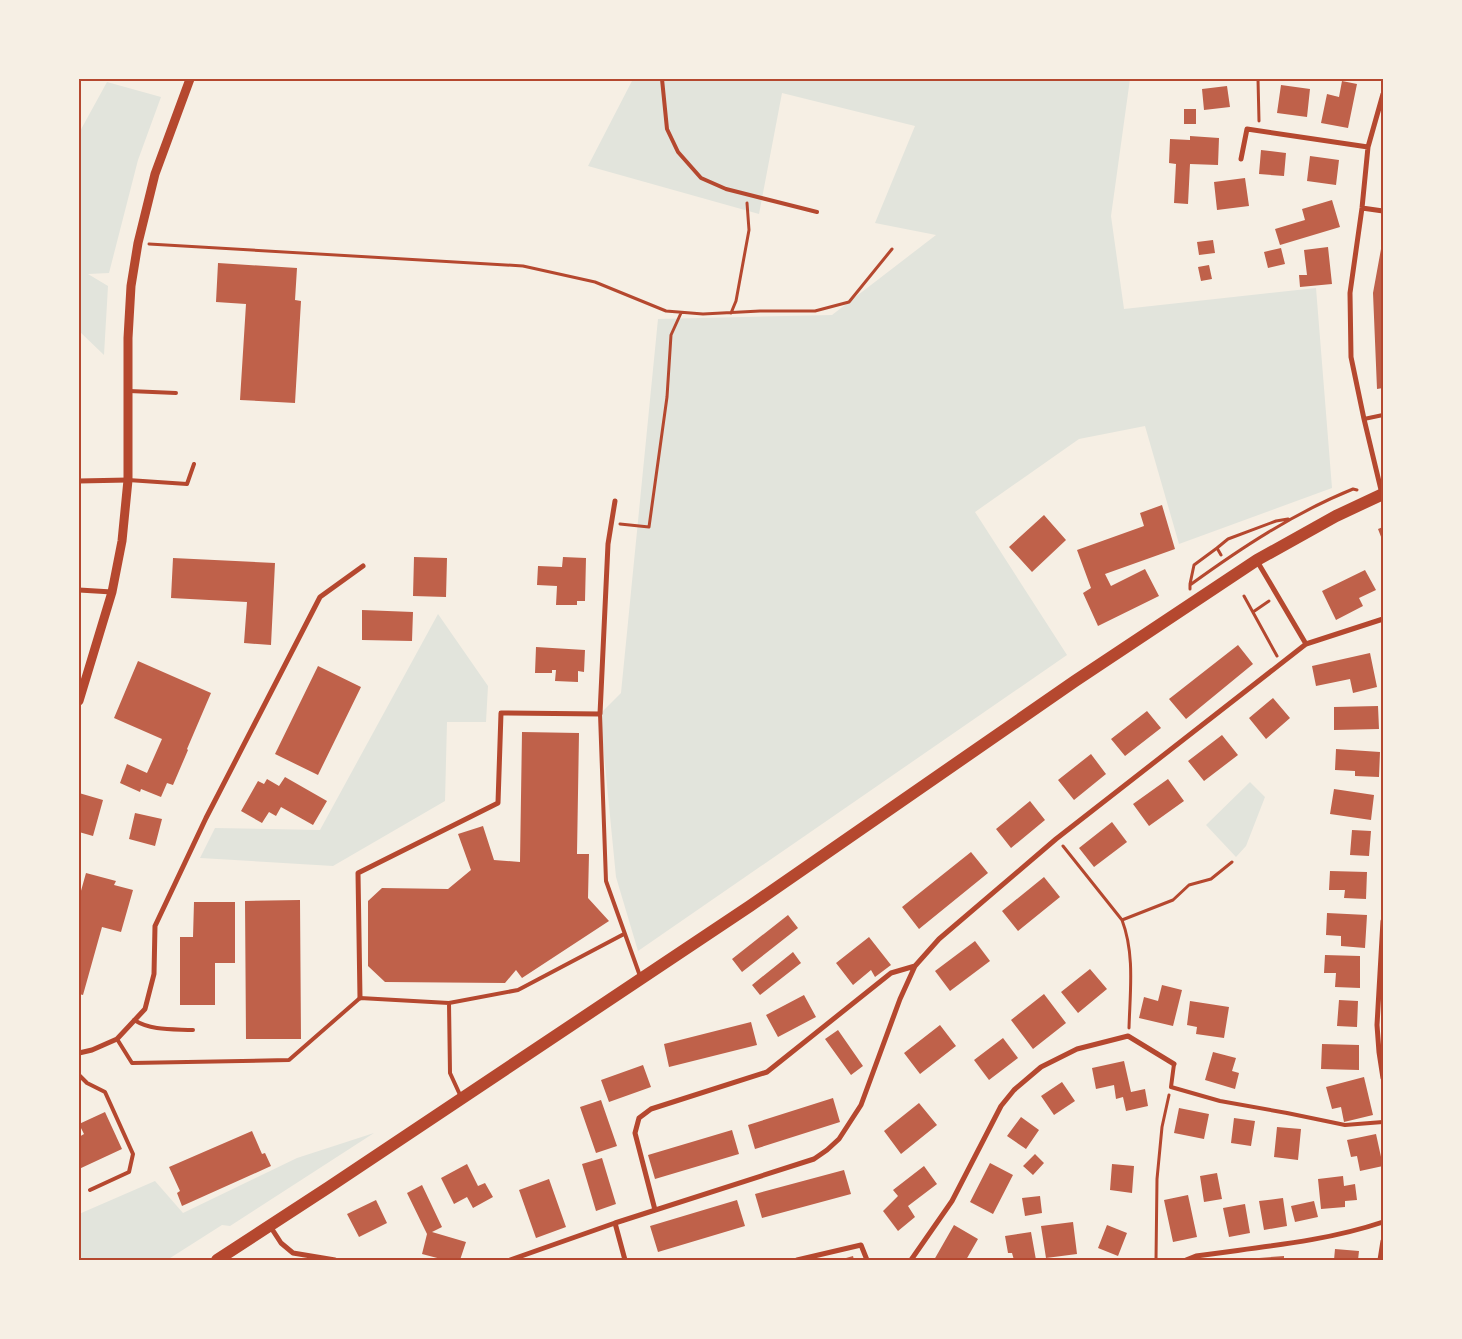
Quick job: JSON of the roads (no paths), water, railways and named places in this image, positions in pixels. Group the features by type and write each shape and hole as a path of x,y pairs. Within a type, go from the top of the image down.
{"main road":[{"path":"217,1260 750,906 1075,681 1257,560 1336,516 1383,494"}],"street":[{"path":"79,701 112,592 122,541 128,480 128,338 131,286 138,243 155,174 190,79"},
{"path":"1383,94 1368,147 1362,208 1350,293 1351,357 1383,494"},
{"path":"1241,159 1247,129 1368,147"},
{"path":"1362,208 1383,211"},
{"path":"79,481 128,480"},
{"path":"360,998 358,873 498,802 501,713 600,714 608,544 615,501"},
{"path":"1257,560 1306,644"},
{"path":"79,1053 92,1050 117,1039 145,1009 154,974 155,926 206,818 320,597 363,566"},
{"path":"79,590 112,592"},
{"path":"510,1260 615,1223 814,1159 827,1150 839,1139 861,1105 900,999 915,966 939,939 1056,839 1306,644 1383,618"},
{"path":"1383,921 1377,1025 1383,1078"},
{"path":"655,1210 635,1133 639,1118 651,1109 768,1072 891,973 915,966"},
{"path":"910,1260 952,1201 1001,1106 1014,1090 1041,1067 1077,1049 1128,1036 1174,1064"},
{"path":"1186,1260 1196,1256 1350,1232 1383,1222"},
{"path":"615,1223 625,1260"},
{"path":"269,1226 281,1243 294,1253 335,1260"},
{"path":"1380,1260 1383,1241"},
{"path":"797,1260 861,1245 867,1260"}],"lane":[{"path":"662,79 667,129 678,152 701,178 746,194 817,212"},
{"path":"127,390 176,393"},
{"path":"1364,419 1383,415"},
{"path":"128,480 187,484 194,464"},
{"path":"600,714 606,881 641,978"},
{"path":"117,1039 132,1063 290,1060 360,998 449,1003 518,990 624,934"},
{"path":"449,1003 450,1074 462,1098"},
{"path":"134,1020 155,1028 193,1030"},
{"path":"1174,1064 1171,1087 1220,1101 1344,1125 1383,1122"},
{"path":"79,1075 87,1083 105,1092 133,1154 129,1172 90,1190"}]}
